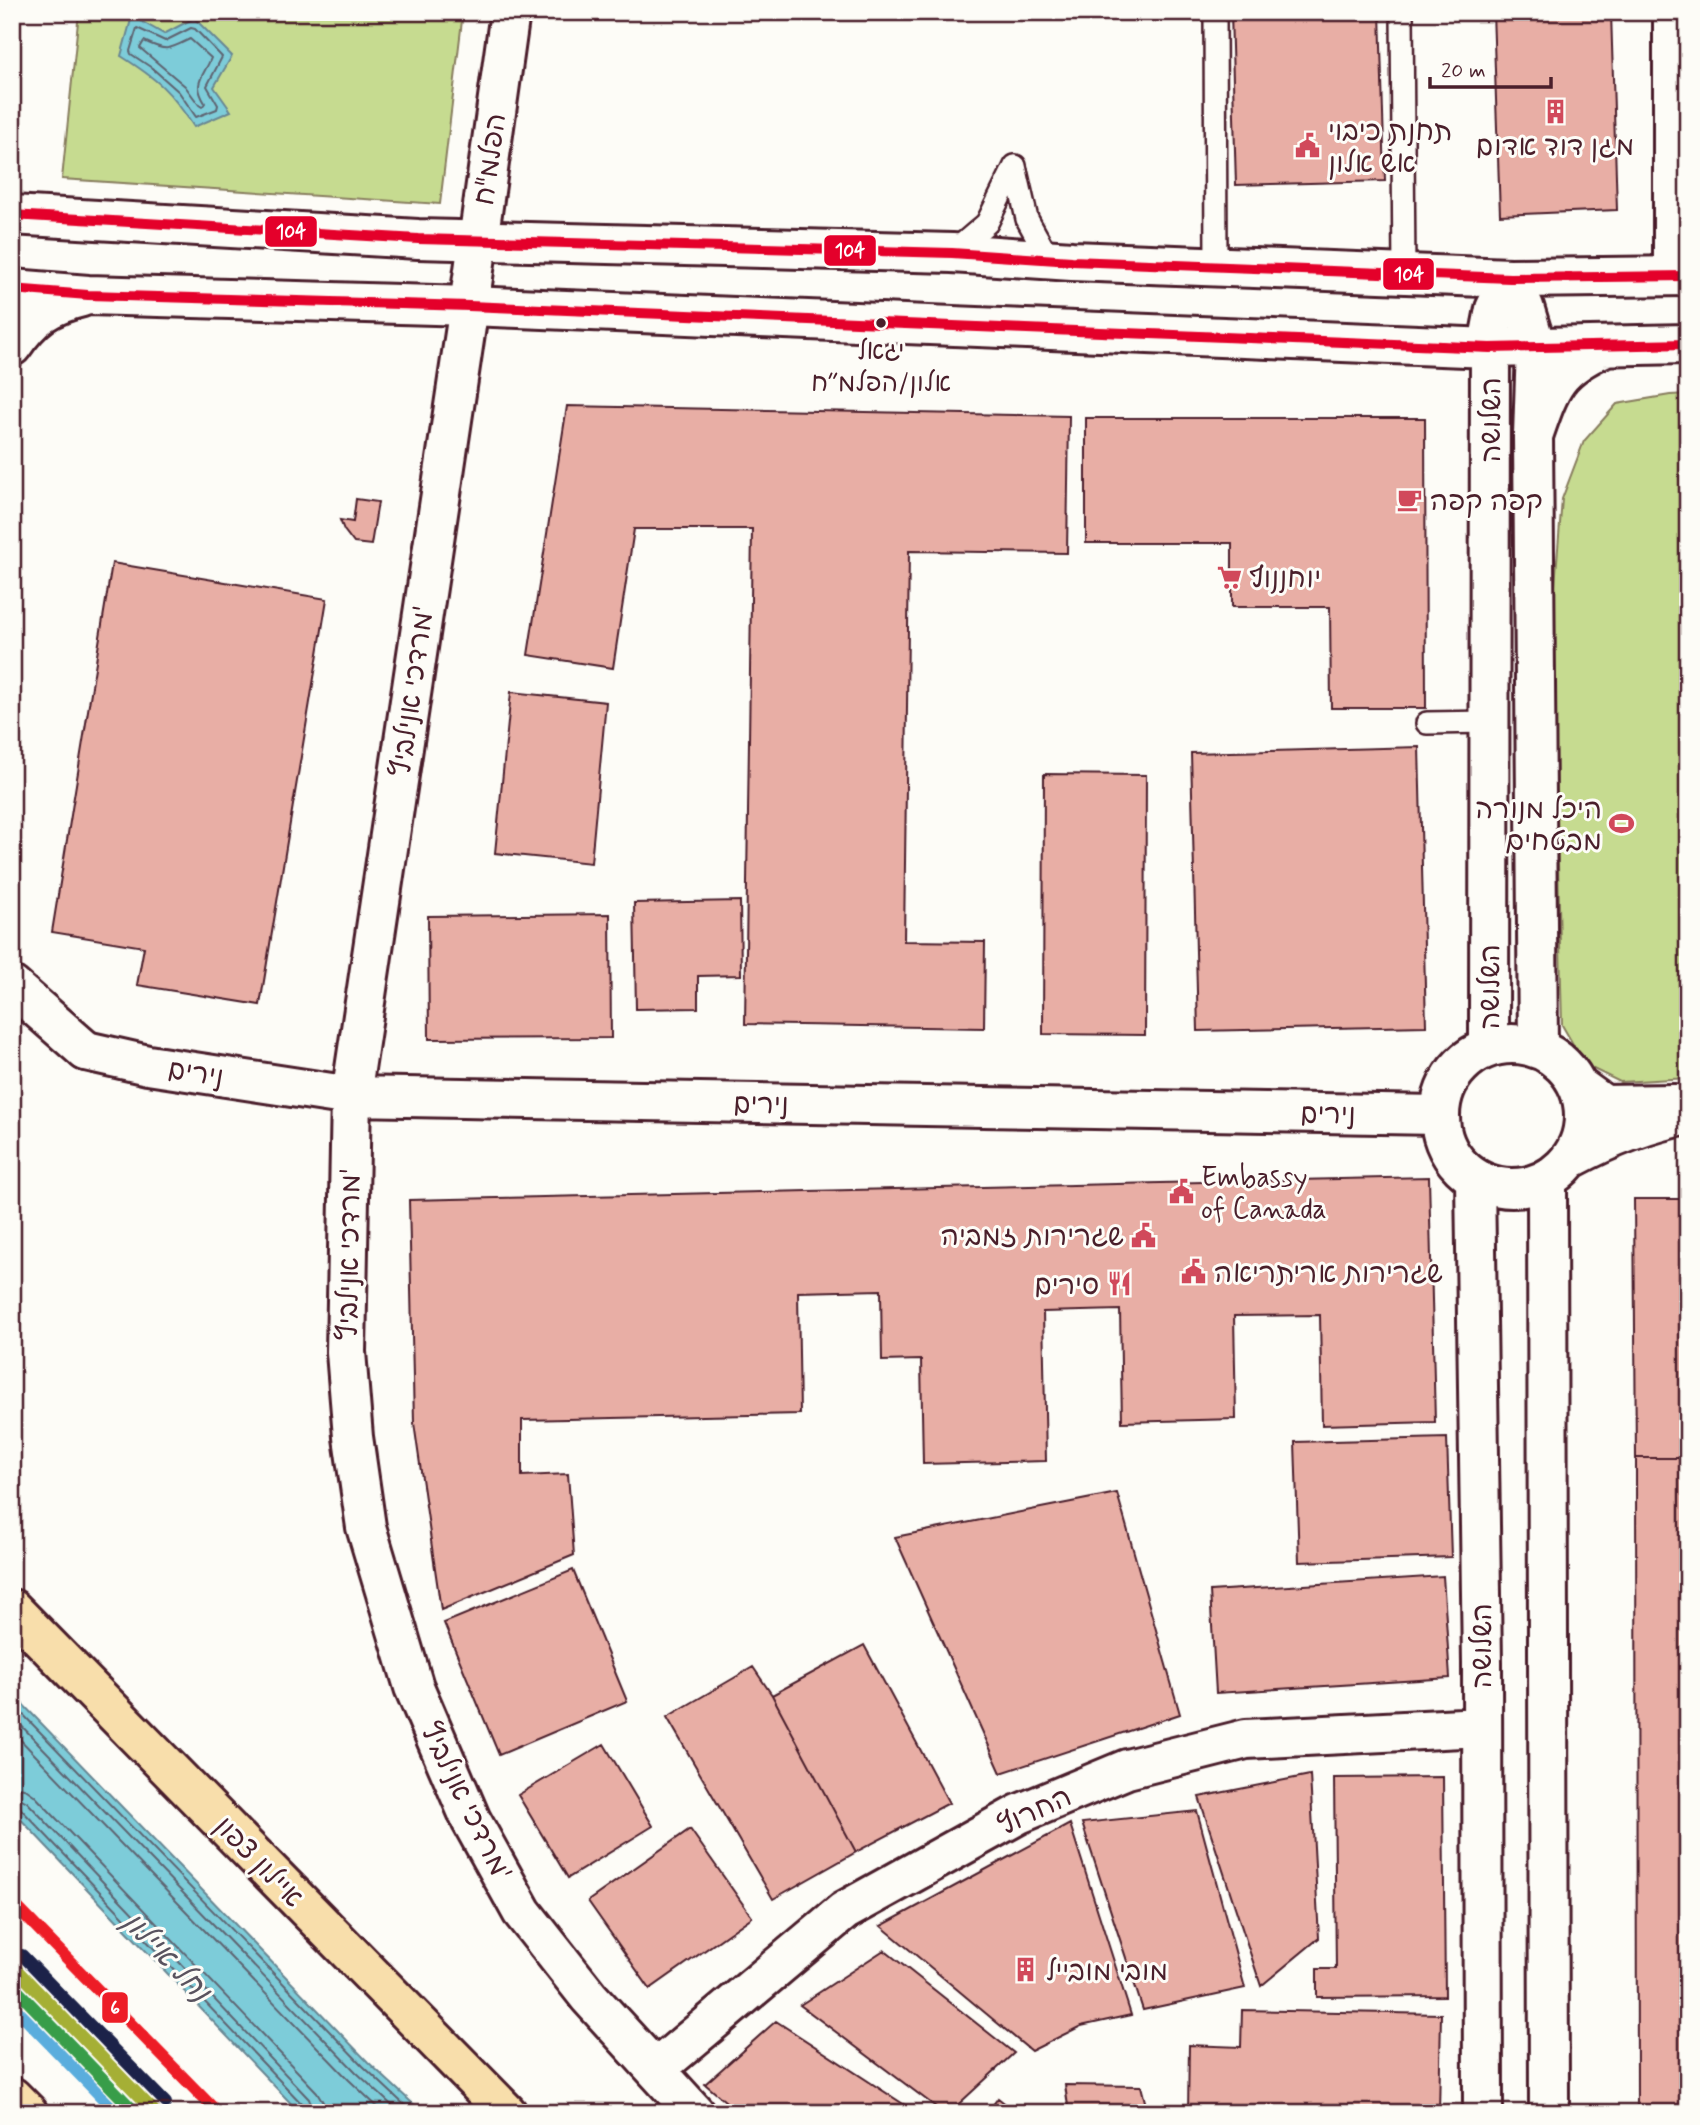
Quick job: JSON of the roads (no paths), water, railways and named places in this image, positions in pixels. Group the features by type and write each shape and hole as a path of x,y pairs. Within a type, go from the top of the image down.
{"highway":[{"name":"איילון צפון","path":"12,1609 507,2113"},
{"path":"12,2097 28,2113"}],"street":[{"name":"הפלמ\"ח","path":"469,306 510,12"},
{"path":"12,215 477,241 952,253 1216,267 1510,278 1680,276 1673,12"},
{"name":"השלושה","path":"1510,278 1524,307 1536,347 1533,436 1538,1048"},
{"name":"השלושה","path":"1489,1047 1490,348 1495,309 1510,278"},
{"path":"12,289 88,295 469,306 1490,348 1688,344"},
{"path":"12,346 40,313 59,302 88,295"},
{"name":"מרדכי אנילביץ'","path":"469,306 351,1096 346,1352 352,1437 366,1527 414,1688 471,1820 522,1912 589,1997 695,2113"},
{"path":"1533,436 1554,383 1569,366 1607,346"},
{"path":"12,986 86,1051"},
{"name":"נירים","path":"12,1020 86,1051 148,1065 351,1096 1439,1115"},
{"path":"1549,2113 1559,1169 1582,1136 1585,1111 1579,1087 1569,1070 1555,1057 1522,1043 1505,1043 1469,1057 1453,1073 1443,1093 1439,1115 1443,1140 1456,1162 1475,1179 1498,1188 1523,1188 1559,1169 1612,1137 1688,1115"},
{"path":"1579,1087 1604,1105 1688,1103"},
{"name":"השלושה","path":"1475,1179 1483,2113"},
{"name":"החרוץ","path":"656,2068 844,1910 1019,1814 1127,1769 1246,1739 1481,1727"}],"lane":[{"path":"1215,12 1216,267"},
{"path":"1402,12 1404,274"},
{"path":"952,253 986,223 1014,166 1027,219 1049,259"},
{"path":"1427,723 1490,722"}],"water":[{"path":"132,16 164,34 194,18 232,56 214,87 231,111 194,127 162,87 121,56"},
{"name":"נחל איילון","path":"12,1693 368,2062 423,2113 300,2113 12,1810"}],"place":[{"name":"מגן דוד אדום","path":"1555,111"},
{"name":"תחנת כיבוי אש אלון","path":"1308,146"},
{"name":"יגאל אלון/הפלמ״ח","path":"881,323"},
{"name":"קפה קפה","path":"1410,500"},
{"name":"יוחננוף","path":"1229,577"},
{"name":"היכל מנורה מבטחים","path":"1622,824"},
{"name":"Embassy of Canada","path":"1181,1192"},
{"name":"שגרירות זמביה","path":"1144,1235"},
{"name":"שגרירות אריתריאה","path":"1194,1272"},
{"name":"סירים","path":"1119,1284"},
{"name":"מובי מובייל","path":"1026,1970"}]}
